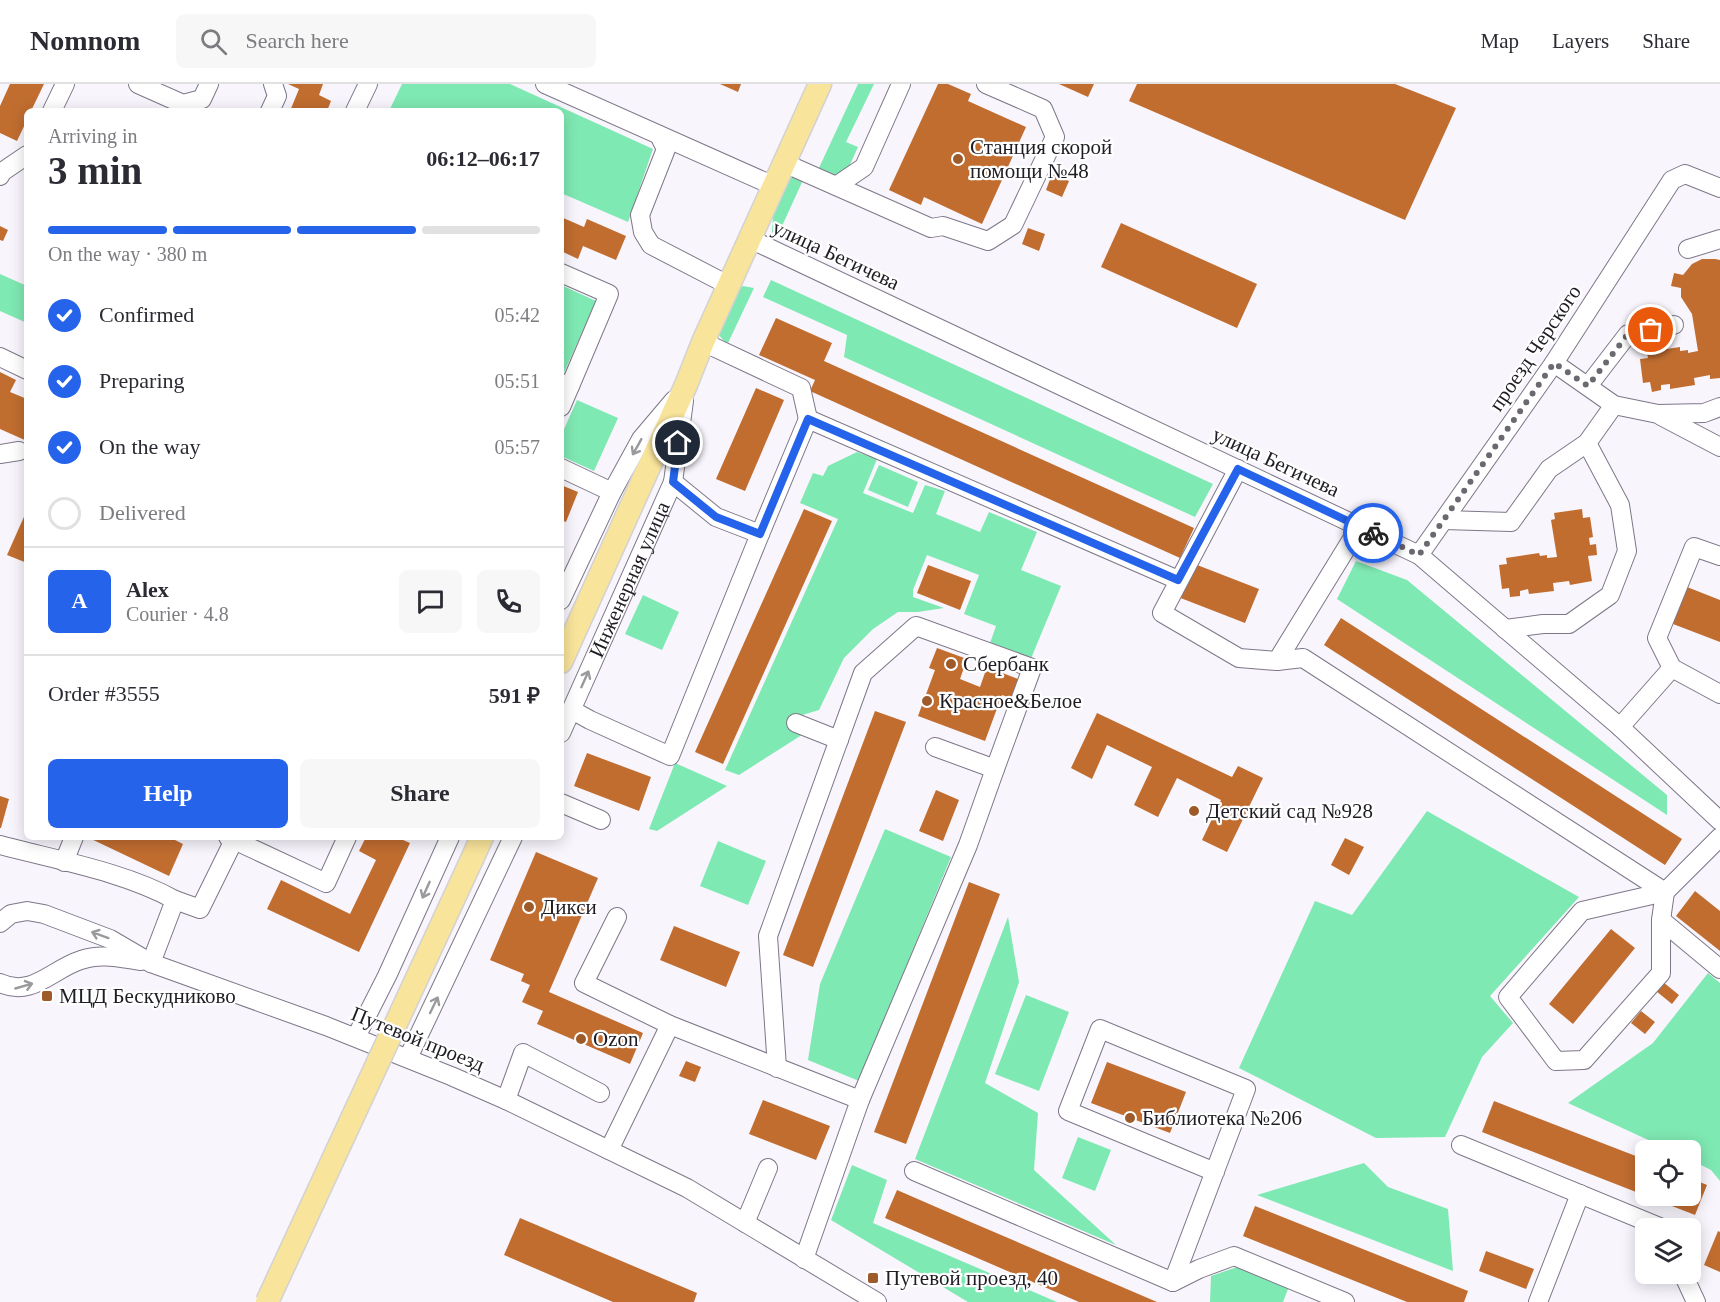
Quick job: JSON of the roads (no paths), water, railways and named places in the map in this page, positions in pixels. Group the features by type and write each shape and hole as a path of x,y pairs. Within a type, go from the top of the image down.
{"main road":[{"name":"Инженерная улица","path":"686,385 728,285 820,84"},
{"path":"564,655 686,385"},
{"path":"267,1302 477,847"}],"street":[{"path":"53,108 65,84"},
{"path":"138,84 183,104 202,99 209,84"},
{"path":"271,108 277,96 273,84"},
{"path":"356,108 368,84"},
{"path":"544,84 774,186"},
{"path":"836,186 864,167 901,84"},
{"path":"784,163 931,228 943,226 988,241 1013,225 1055,137 1043,109 986,84"},
{"path":"659,135 666,149 640,215 643,232 651,245 728,285"},
{"path":"1,170 24,157"},
{"name":"проезд Черского","path":"1419,555 1554,363 1672,180 1680,175 1692,176 1720,188"},
{"name":"улица Бегичева","path":"750,239 1419,555 1620,727 1720,821"},
{"path":"1688,249 1720,239"},
{"path":"564,274 609,294 565,385"},
{"path":"1588,386 1628,334 1674,325"},
{"path":"572,710 670,756 808,419 801,388 703,342"},
{"path":"0,357 24,369"},
{"path":"1554,363 1614,405 1658,414 1704,413 1720,407"},
{"name":"Инженерная улица","path":"564,727 673,482 686,385"},
{"name":"Инженерная улица","path":"564,594 612,492 641,439 686,385"},
{"path":"1444,520 1511,522 1549,469 1587,443 1614,405"},
{"path":"1658,414 1720,447"},
{"path":"808,419 1178,580"},
{"path":"1505,629 1543,624 1569,624 1610,595 1627,551 1620,505 1587,443"},
{"path":"0,454 19,451"},
{"path":"564,469 612,492"},
{"path":"1238,469 1162,613 1239,658 1277,661 1303,658 1665,892"},
{"path":"673,482 716,517 760,534"},
{"path":"1277,661 1360,526"},
{"path":"1720,556 1694,547 1657,638 1672,668 1720,694"},
{"path":"777,1068 768,936 863,673 916,626 1032,668 968,845 860,1100 804,1259"},
{"path":"1620,727 1672,668"},
{"path":"796,723 839,740"},
{"path":"935,747 995,769"},
{"path":"564,804 602,820"},
{"path":"1665,892 1661,920 1661,973 1584,1060 1556,1061 1508,997 1582,911 1665,892 1720,837"},
{"path":"64,862 73,840"},
{"path":"0,845 121,878 200,909 230,840"},
{"path":"235,840 326,883 346,840"},
{"path":"356,1038 387,976 449,840"},
{"path":"408,1058 512,840"},
{"path":"151,963 175,900"},
{"path":"0,923 11,914 27,910 44,914 110,939 151,963"},
{"path":"617,917 584,983 670,1025 860,1100"},
{"path":"1661,920 1720,969"},
{"path":"0,983 15,989 26,987 79,960 102,955 151,963"},
{"name":"Путевой проезд","path":"151,963 408,1058 506,1100 687,1188 877,1302"},
{"path":"609,1150 670,1025"},
{"path":"1173,1282 1215,1172 1246,1089 1100,1029 1068,1111 1215,1172"},
{"path":"506,1100 524,1053 600,1093"},
{"path":"1461,1146 1638,1218"},
{"path":"745,1223 768,1168"},
{"path":"914,1171 1173,1282 1234,1256 1345,1302"},
{"path":"1538,1302 1580,1194"},
{"path":"1688,1284 1696,1302"}],"place":[{"name":"Станция скорой помощи №48","path":"958,159"},
{"name":"Сбербанк","path":"951,664"},
{"name":"Красное&Белое","path":"927,701"},
{"name":"Детский сад №928","path":"1194,811"},
{"name":"Дикси","path":"529,907"},
{"name":"МЦД Бескудниково","path":"47,996"},
{"name":"Ozon","path":"581,1039"},
{"name":"Библиотека №206","path":"1130,1118"},
{"name":"Путевой проезд, 40","path":"873,1278"}]}
